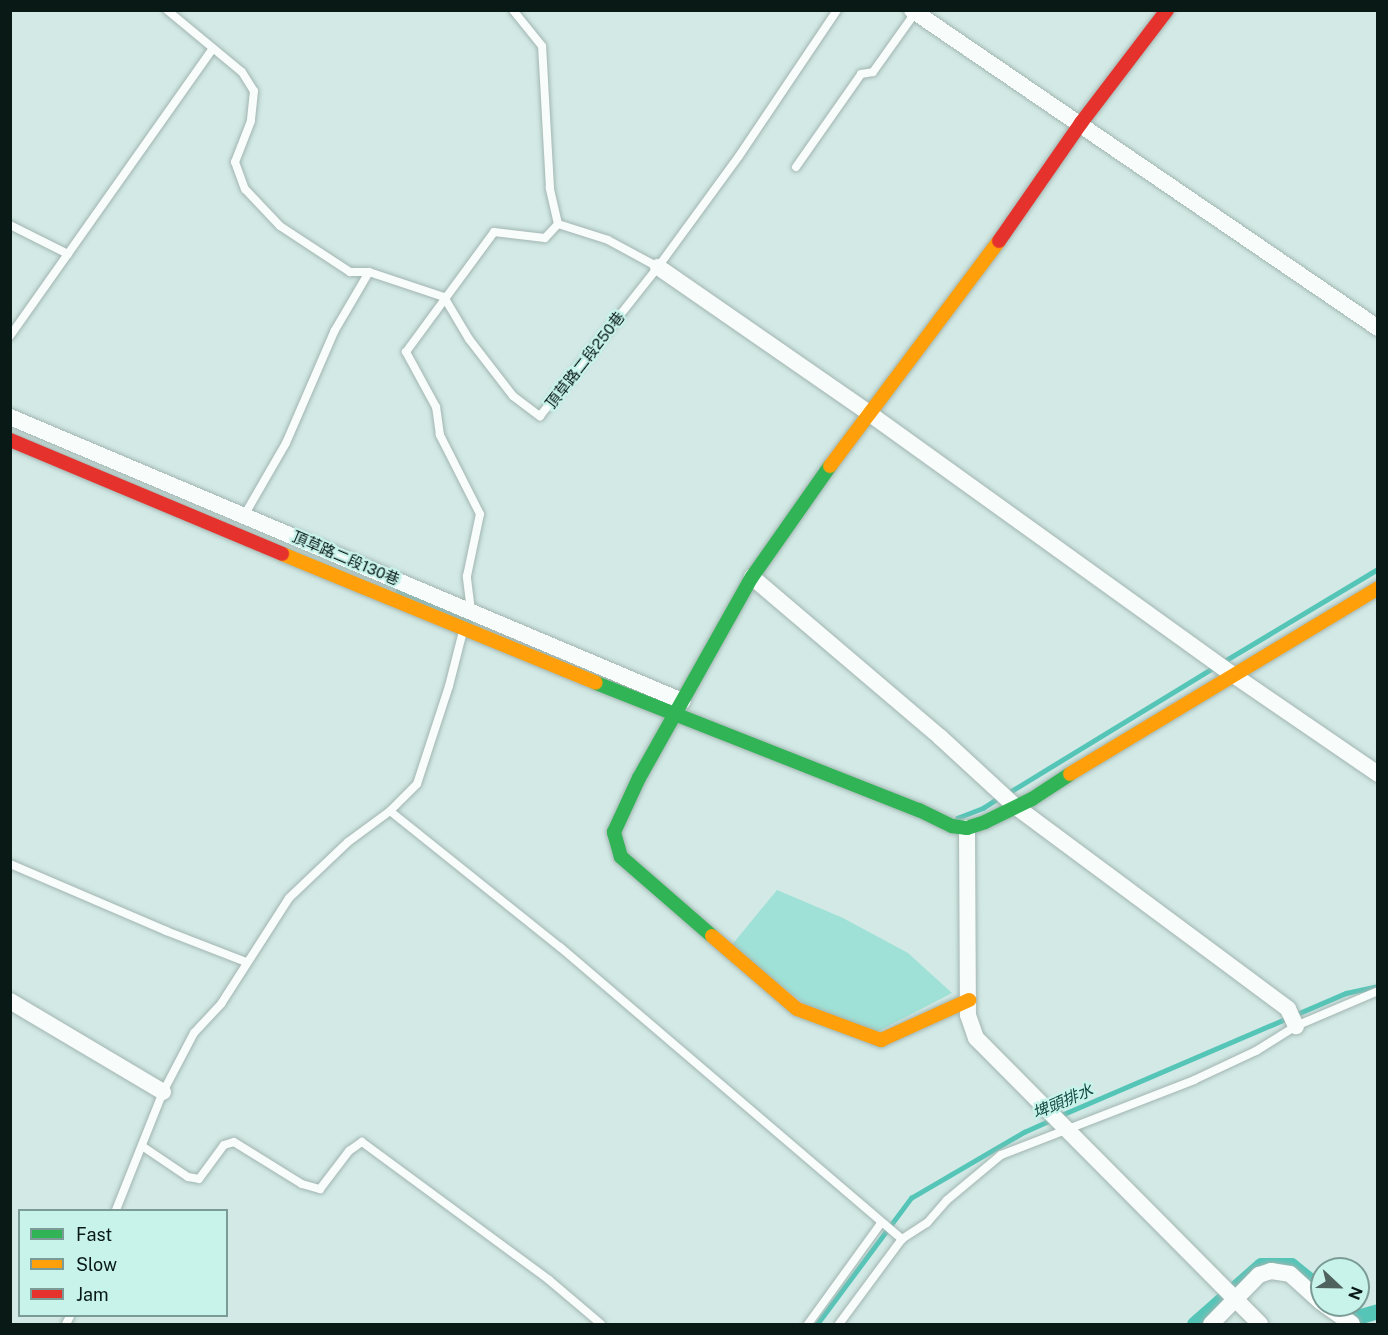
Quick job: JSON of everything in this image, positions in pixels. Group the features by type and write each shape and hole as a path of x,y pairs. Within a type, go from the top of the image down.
{"street":[{"path":"969,1000 881,1040 797,1009 621,856 614,831 639,778 752,577 985,260 1081,123 1167,10"},
{"path":"914,12 1081,123 1377,328"},
{"path":"658,267 870,414 1232,674 1377,774"},
{"name":"頂草路二段130巷","path":"10,417 471,611 679,707"},
{"path":"10,440 464,630 679,707 952,826 967,828 1032,799 1232,674 1374,595"},
{"path":"752,577 940,737 1015,806 1288,1009 1296,1026"},
{"path":"967,828 968,1015 976,1038 1260,1324"},
{"path":"10,1001 163,1092"},
{"path":"1211,1324 1259,1275 1271,1271 1290,1274 1310,1292"}],"lane":[{"path":"167,10 242,72 254,92 251,121 235,162 245,189 280,226 350,272 369,272 444,297"},
{"path":"513,10 542,46 550,188 558,224"},
{"name":"頂草路二段250巷","path":"444,297 470,339 513,396 540,417 658,267 739,156 837,10"},
{"path":"796,167 861,74 873,72 914,12"},
{"path":"10,336 213,48"},
{"path":"558,224 608,240 658,267"},
{"path":"116,1209 163,1092 194,1033 220,1004 289,898 348,842 390,811 417,784 471,611 467,576 480,514 440,435 436,407 406,352 444,297 494,232 545,238 558,224"},
{"path":"10,225 68,254"},
{"path":"245,514 286,443 335,330 369,272"},
{"path":"390,811 560,947 902,1239"},
{"path":"10,864 166,931 246,962"},
{"path":"839,1324 902,1239 927,1223 947,1200 1001,1155 1194,1080 1256,1051 1296,1026 1377,991"},
{"path":"142,1146 188,1177 199,1179 224,1145 234,1142 302,1184 320,1189 349,1151 362,1142 549,1280 601,1324"},
{"path":"808,1324 881,1223"}],"green space":[{"path":"777,890 843,918 908,953 952,993 873,1034 816,1013 731,946"}],"waterway":[{"path":"1223,662 1378,569"},
{"path":"398,591 471,621"},
{"path":"1008,793 1216,666"},
{"path":"957,818 983,808 1000,797"},
{"name":"埤頭排水","path":"1059,1116 1346,993 1378,986"},
{"name":"埤頭排水","path":"817,1324 911,1198 1024,1132 1051,1120"},
{"path":"1194,1324 1261,1265 1291,1265 1310,1280"},
{"path":"1370,1313 1378,1311"}],"traffic: fast":[{"path":"712,936 621,857 614,832 639,778 752,577 830,466"},
{"path":"596,683 919,810 952,826 967,828 985,822 1032,799 1070,774"}],"traffic: slow":[{"path":"830,466 999,241"},
{"path":"282,554 596,683"},
{"path":"1070,774 1378,588"},
{"path":"712,936 797,1009 881,1040 969,1000"}],"traffic: jam":[{"path":"999,241 1081,123 1167,10"},
{"path":"10,440 282,554"}]}
